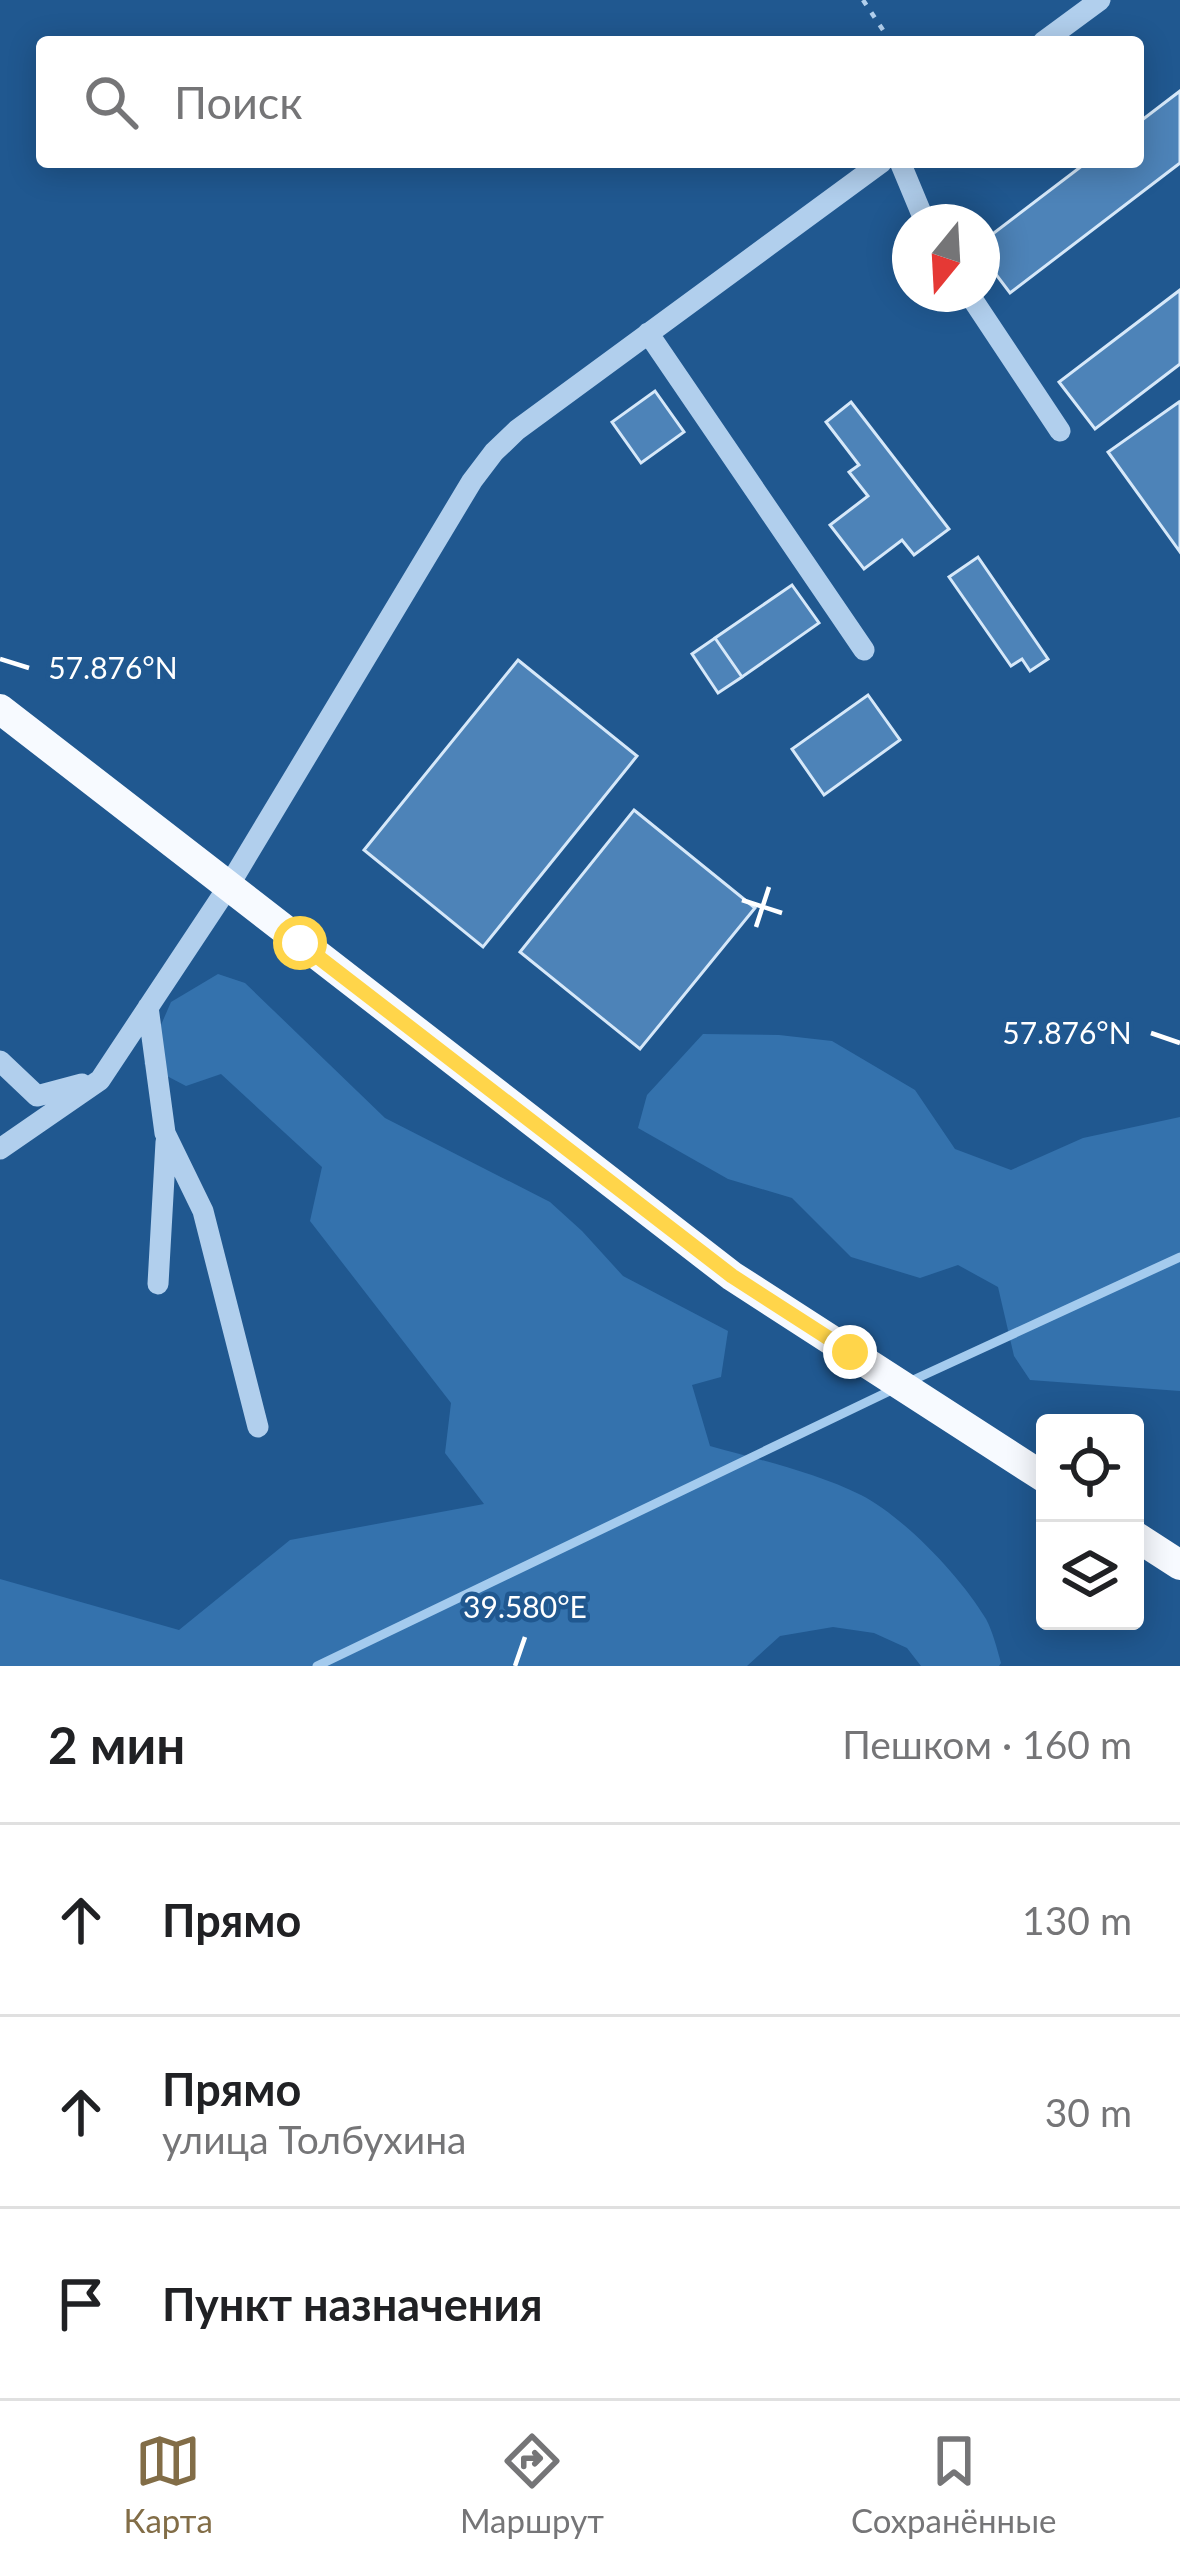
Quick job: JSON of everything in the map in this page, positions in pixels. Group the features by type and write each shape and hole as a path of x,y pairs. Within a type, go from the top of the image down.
{"main road":[{"path":"0,709 732,1276 1036,1472"},
{"path":"1144,1542 1180,1565"}],"street":[{"path":"1051,36 1100,0"},
{"path":"0,1148 100,1080 228,887 483,466 518,430 874,168"},
{"path":"903,168 918,204"},
{"path":"981,312 1060,431"},
{"path":"649,333 864,650"},
{"path":"148,1007 166,1136 158,1284"},
{"path":"0,1061 38,1096 100,1080"},
{"path":"166,1136 203,1211 258,1427"}],"path":[{"path":"862,0 887,36"}],"shaded area":[{"path":"218,974 245,983 385,1118 550,1202 623,1276 728,1331 721,1377 692,1385 710,1446 825,1480 878,1505 947,1567 975,1603 991,1629 999,1666 921,1666 907,1648 874,1633 833,1627 780,1636 747,1666 0,1666 0,1579 179,1630 290,1540 484,1504 445,1453 451,1403 310,1221 322,1167 221,1074 186,1086 144,1064 171,1002"},
{"path":"703,1034 832,1041 915,1090 955,1149 1011,1170 1083,1138 1180,1117 1180,1391 1030,1380 1014,1356 998,1287 958,1265 920,1278 851,1257 792,1198 728,1179 638,1128 647,1095"}],"building":[{"path":"1180,91 1180,163 1010,293 1000,280 1000,228 1079,168 1144,168 1144,118"},
{"path":"1180,290 1180,364 1095,429 1059,382"},
{"path":"655,391 684,432 641,463 612,422"},
{"path":"851,402 949,529 914,555 902,540 864,569 830,525 868,496 849,472 859,465 826,422"},
{"path":"1180,404 1180,552 1108,452"},
{"path":"978,557 1048,659 1030,671 1022,659 1011,666 949,577"},
{"path":"792,585 819,623 742,677 715,638"},
{"path":"715,638 742,677 718,693 692,654"},
{"path":"518,660 637,756 483,947 364,850"},
{"path":"868,695 900,740 824,795 792,749"},
{"path":"634,810 755,908 640,1049 520,952"}],"waterway":[{"path":"911,1381 1180,1257"},
{"path":"317,1666 896,1388"}],"route":[{"path":"300,943 732,1276 850,1352"}]}
